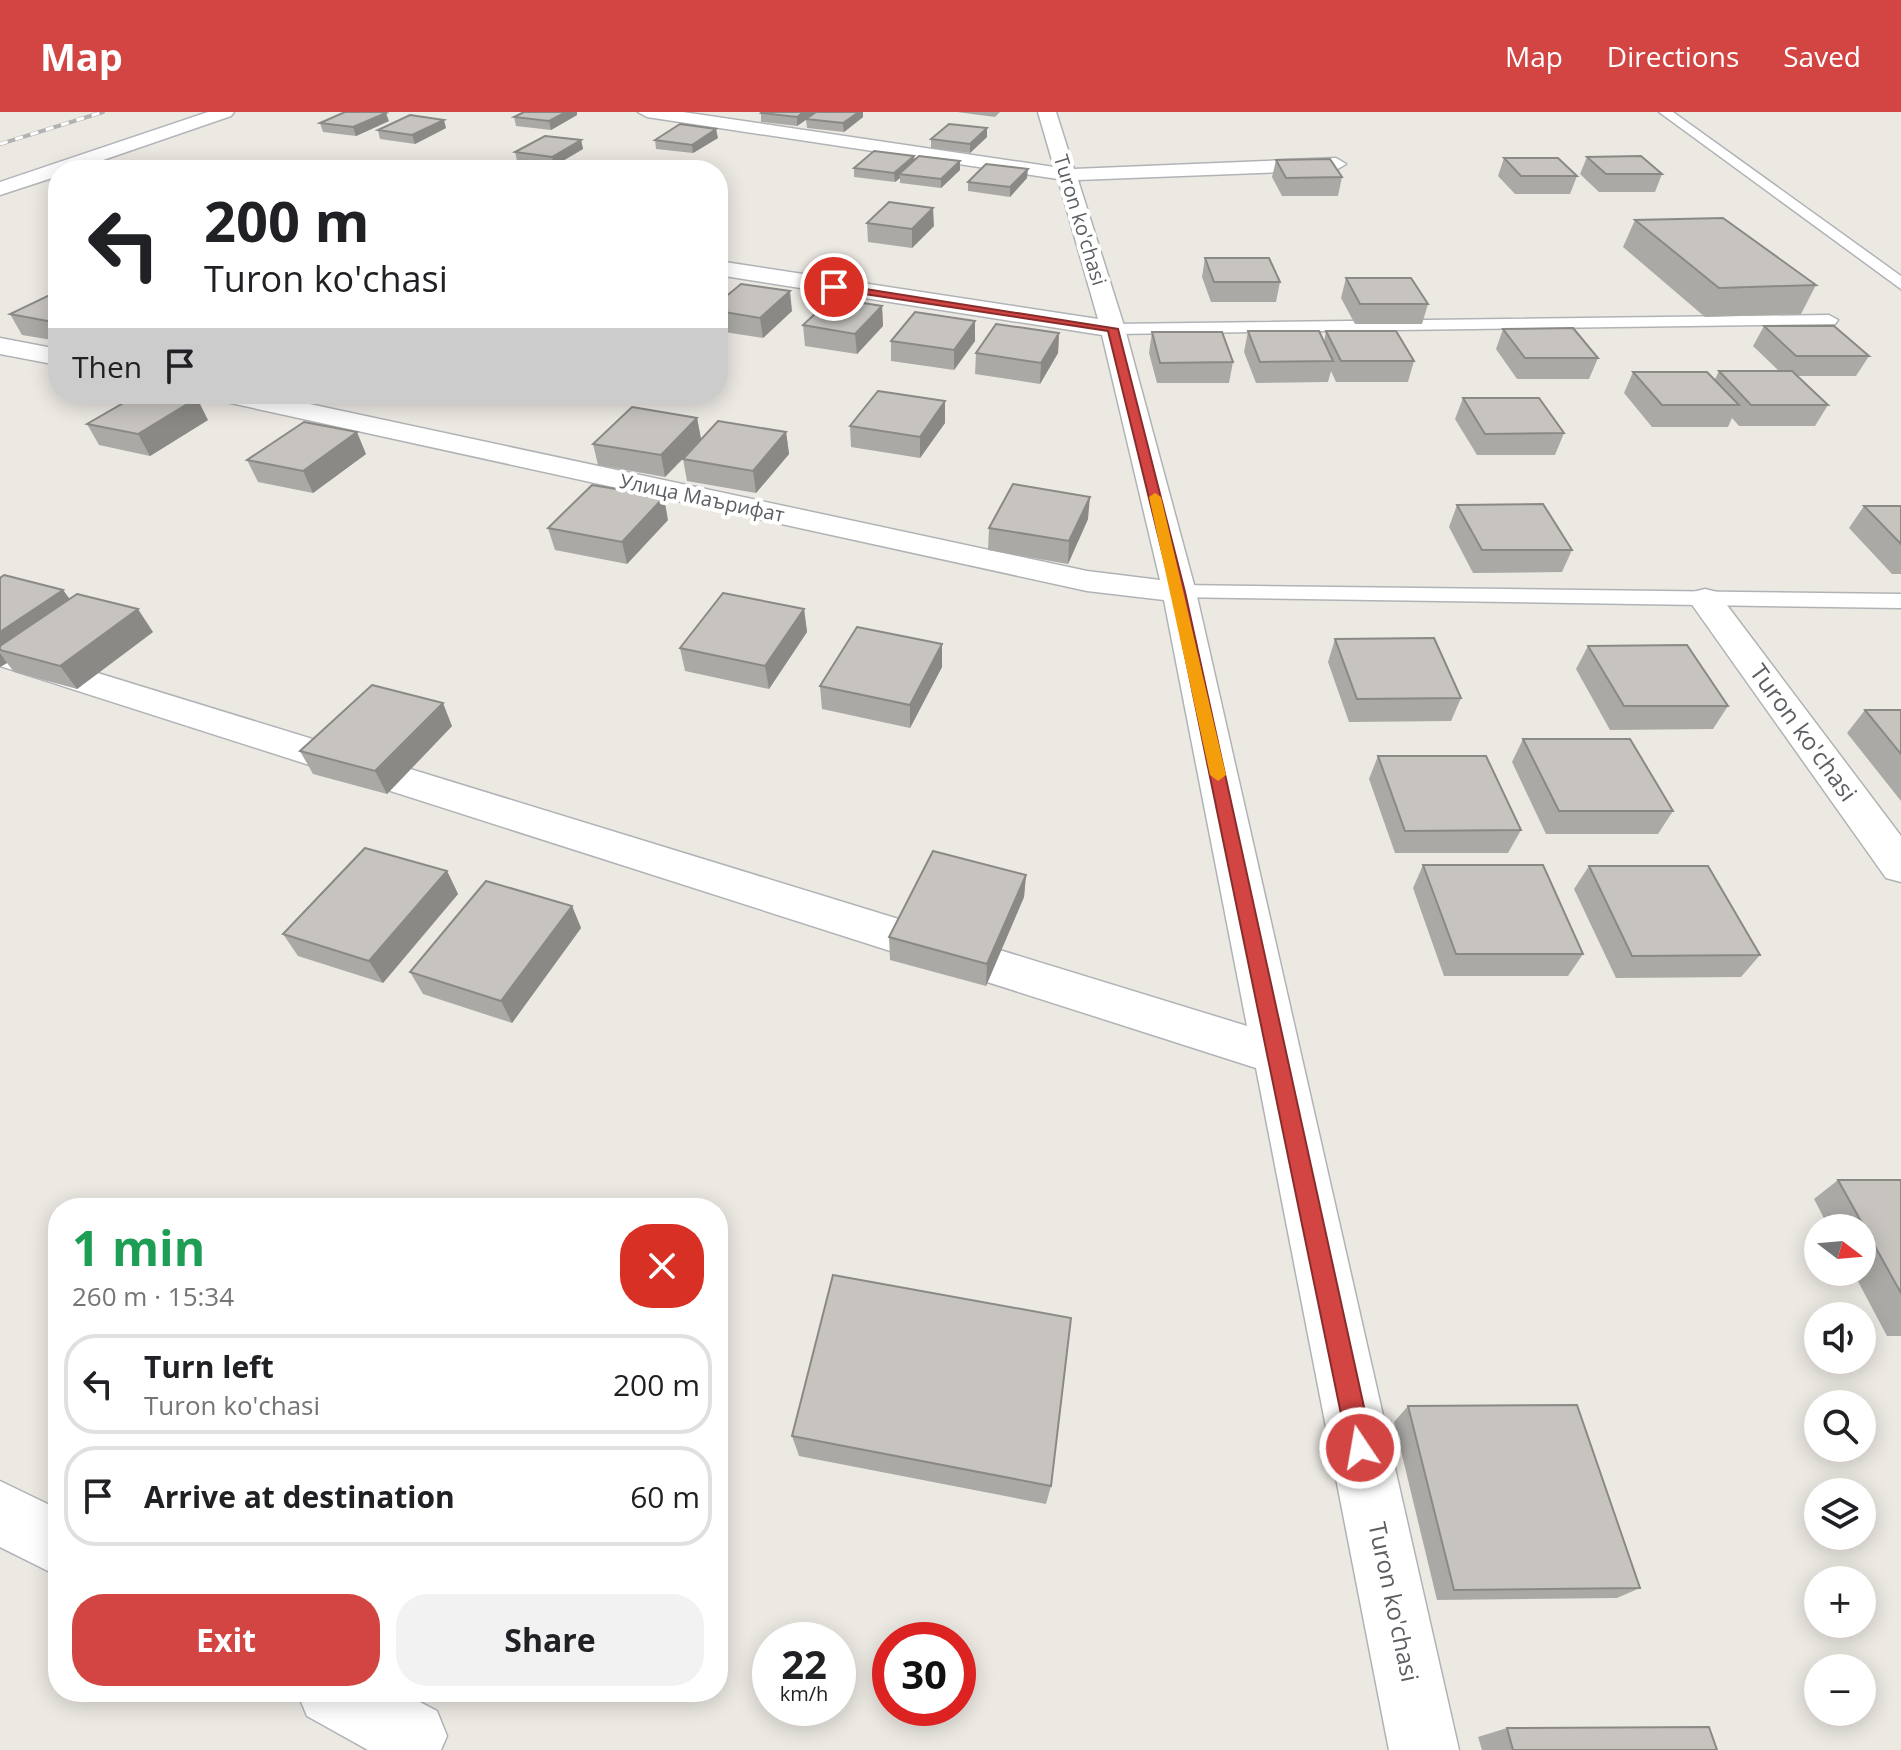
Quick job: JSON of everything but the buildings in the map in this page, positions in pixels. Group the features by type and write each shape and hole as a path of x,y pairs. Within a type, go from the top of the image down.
{"street":[{"path":"90,160 225,112"},
{"path":"99,160 239,112"},
{"path":"647,112 1067,175 1336,164"},
{"name":"Turon ko'chasi","path":"1047,112 1113,329 1179,592 1424,1750"},
{"path":"0,192 48,175"},
{"path":"0,192 48,178"},
{"path":"728,270 1113,329"},
{"path":"0,346 48,355"},
{"name":"Улица Маърифат","path":"272,404 1087,581 1179,592"},
{"name":"Turon ko'chasi","path":"1705,599 1901,867"},
{"path":"0,654 1277,1055"},
{"path":"0,1512 48,1538"},
{"path":"349,1702 412,1736"}],"lane":[{"path":"1665,112 1901,284"},
{"path":"1113,329 1829,320"},
{"path":"1179,592 1901,601"}],"railway":[{"path":"0,144 103,112"}],"slow traffic":[{"path":"1155,497 1179,592 1218,775"}],"route":[{"path":"834,287 1113,329 1179,592 1360,1448"}]}
